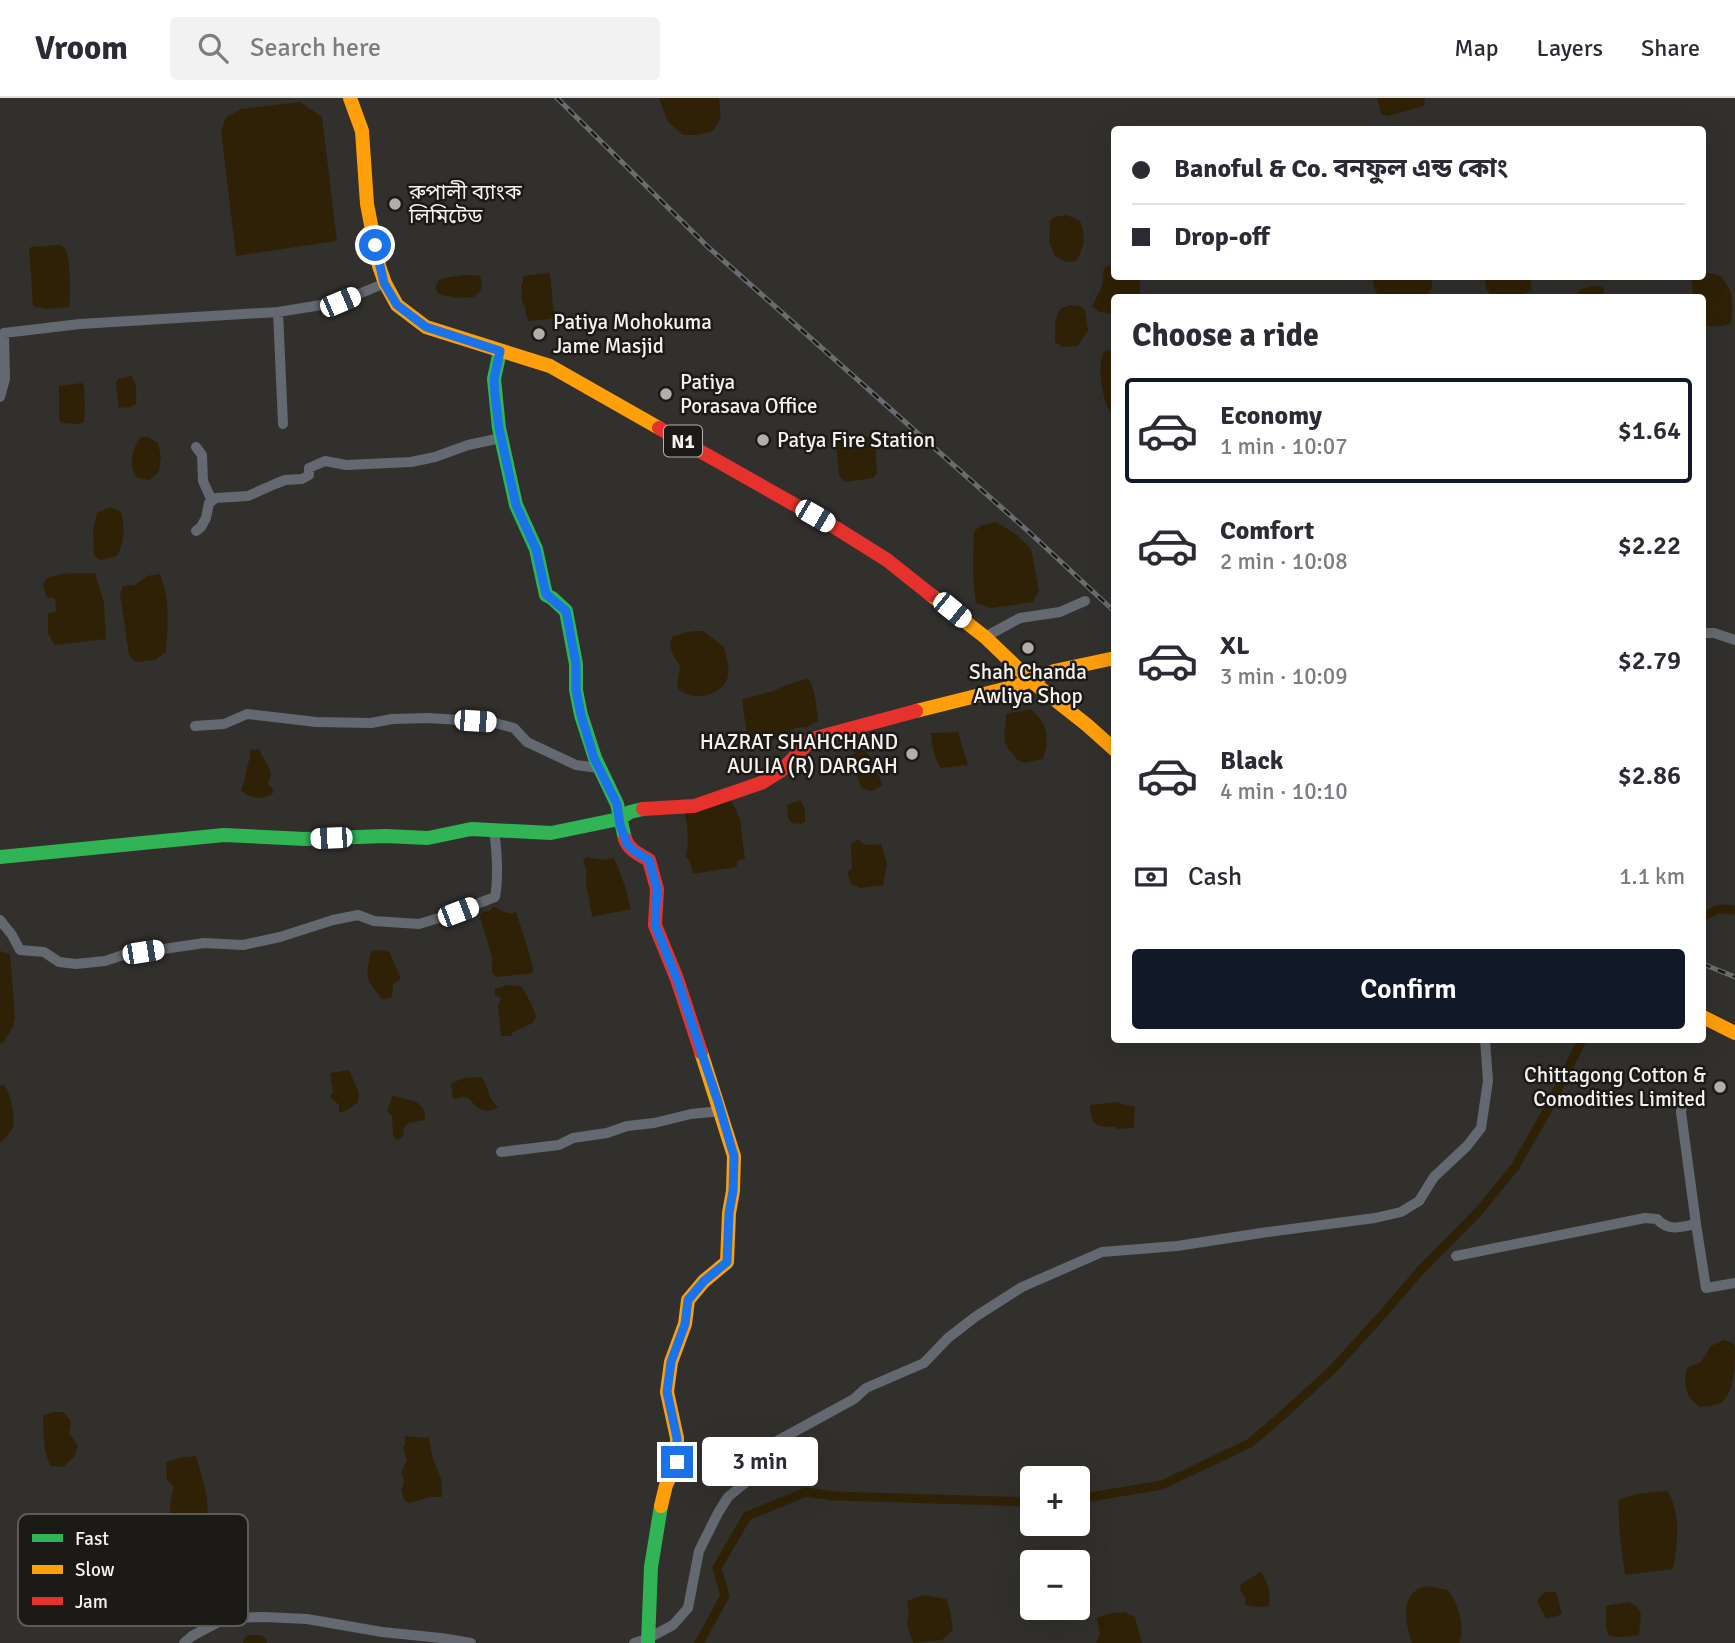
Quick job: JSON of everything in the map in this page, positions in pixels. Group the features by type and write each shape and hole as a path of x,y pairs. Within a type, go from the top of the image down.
{"main road":[{"name":"N1","path":"353,98 362,131 367,204 379,265 384,283 397,305 426,327 550,366 887,559 985,637 1030,680 1111,746"},
{"path":"500,351 494,379 501,438 516,505 536,549 546,594 566,611 576,664 576,690 594,758 617,804 627,844 649,860 657,889 655,925 677,979 734,1156 727,1262 704,1281 688,1300 685,1324 671,1362 667,1392 677,1438 677,1462 659,1515 643,1642"},
{"path":"0,857 224,835 305,839 385,836 428,838 471,829 551,832 619,819 630,812 644,809 694,806 761,783 782,770 812,738 1016,686 1054,671 1111,659"},
{"path":"1706,1018 1735,1033"}],"street":[{"path":"0,397 5,379 2,333 80,324 278,312 340,302 384,283"},
{"path":"278,312 283,424"},
{"path":"196,531 206,518 209,503 216,498 248,496 285,480 302,479 309,475 311,466 325,461 346,465 411,461 501,438"},
{"path":"196,447 202,455 203,481 212,501"},
{"path":"985,637 1020,618 1060,612 1085,601"},
{"path":"1706,633 1735,640"},
{"path":"195,726 223,724 247,714 316,722 371,723 392,719 428,718 491,722 514,728 527,742 576,765 600,768"},
{"path":"0,920 20,950 44,952 59,961 76,964 204,943 243,945 358,915 374,921 419,924 443,918 495,897 498,856 494,830"},
{"path":"643,1642 673,1625 688,1608 699,1551 728,1497 751,1478 768,1446 854,1399 866,1388 924,1363 948,1338 975,1317 1022,1287 1102,1252 1177,1245 1375,1218 1401,1212 1419,1201 1434,1177 1467,1146 1481,1128 1488,1081 1485,1043"},
{"path":"1684,1101 1681,1112 1706,1288 1735,1283"},
{"path":"501,1152 559,1145 573,1138 607,1133 627,1126 721,1111"},
{"path":"1456,1256 1646,1219 1657,1219 1663,1225 1674,1229 1696,1224"},
{"path":"248,1617 307,1619 471,1643"},
{"path":"184,1643 211,1626"}],"shaded area":[{"path":"659,98 719,98 721,117 713,131 683,135 668,122"},
{"path":"1377,98 1425,98 1424,106 1387,116 1381,114"},
{"path":"300,102 322,117 337,241 236,256 221,131 226,117 241,109"},
{"path":"1067,215 1080,221 1084,237 1076,261 1066,262 1055,256 1049,242 1050,221 1054,217"},
{"path":"59,245 64,248 68,258 69,307 46,309 33,306 29,248"},
{"path":"1111,266 1111,280 1140,280 1140,294 1111,294 1111,314 1100,312 1092,306 1102,287 1104,269"},
{"path":"548,273 554,314 551,319 528,321 522,302 523,276"},
{"path":"1706,273 1721,276 1730,293 1731,323 1724,326 1706,326 1706,294 1693,294 1692,280 1706,280"},
{"path":"479,275 482,281 481,290 474,297 456,298 439,294 435,288 439,279"},
{"path":"1373,280 1432,280 1428,294 1378,294"},
{"path":"1485,280 1530,280 1532,291 1521,294 1490,294 1486,289"},
{"path":"1603,287 1604,294 1576,294 1582,289"},
{"path":"1071,305 1085,310 1088,330 1078,346 1063,347 1055,342 1055,321 1060,309"},
{"path":"1111,350 1111,414 1104,397 1101,376 1104,352"},
{"path":"131,376 136,386 136,404 119,408 116,382"},
{"path":"82,383 84,422 61,423 59,386"},
{"path":"858,436 871,437 875,444 877,473 873,478 845,482 839,475 836,442"},
{"path":"141,437 148,437 158,443 161,457 159,472 149,480 137,478 134,474 133,452"},
{"path":"110,507 121,512 123,539 117,556 101,560 94,555 93,530 97,513"},
{"path":"996,522 1016,534 1031,549 1039,591 1033,602 991,608 976,603 973,576 974,532 980,526"},
{"path":"95,573 104,603 106,639 55,645 48,634 48,614 56,611 55,598 47,598 43,586 45,580 63,574"},
{"path":"160,574 167,603 166,652 155,660 136,662 129,655 120,594 123,586 135,585 147,576"},
{"path":"703,631 724,647 728,662 725,683 720,689 706,695 689,695 677,687 680,666 672,651 671,640 673,636"},
{"path":"808,678 814,693 818,721 807,727 795,728 783,737 753,744 747,736 742,699"},
{"path":"1031,709 1041,720 1047,738 1043,759 1024,763 1017,760 1006,745 1006,714"},
{"path":"958,732 968,765 941,768 935,756 931,733"},
{"path":"259,749 270,770 268,784 274,792 257,798 241,790 250,750"},
{"path":"859,750 865,750 868,754 883,785 872,791 861,788 853,763 852,755"},
{"path":"731,800 740,819 745,859 739,860 736,867 693,874 690,861 686,857 688,834 684,811"},
{"path":"800,800 805,809 805,822 792,823 788,819 787,805"},
{"path":"858,839 866,845 881,844 887,864 883,885 860,888 851,884 847,872 852,869 851,844"},
{"path":"586,857 603,860 614,858 631,909 592,917 586,883 587,871 583,862"},
{"path":"493,906 507,913 516,912 533,973 496,977 492,973 492,957 480,917"},
{"path":"0,951 10,954 15,1016 13,1027 0,1044"},
{"path":"371,951 388,951 400,976 400,980 393,984 391,998 382,999 368,977"},
{"path":"507,985 521,986 536,1016 533,1023 513,1032 511,1036 501,1036 498,1006 501,998 495,995 495,989"},
{"path":"349,1070 359,1093 358,1102 339,1113 339,1105 330,1096 333,1092 330,1073"},
{"path":"481,1077 498,1107 486,1111 475,1106 470,1099 453,1099 451,1083 465,1078"},
{"path":"0,1085 4,1085 9,1094 13,1116 13,1127 2,1142 0,1142"},
{"path":"393,1095 420,1104 425,1113 425,1120 408,1123 403,1137 397,1140 393,1136 392,1116 387,1111"},
{"path":"1118,1102 1135,1107 1134,1128 1103,1127 1093,1121 1090,1105"},
{"path":"1724,1340 1733,1343 1735,1348 1730,1391 1722,1402 1700,1407 1686,1390 1687,1368 1701,1362 1711,1346"},
{"path":"63,1412 71,1421 69,1433 78,1446 74,1457 63,1467 51,1466 45,1448 43,1415"},
{"path":"405,1436 429,1438 432,1456 441,1479 442,1497 430,1497 410,1503 405,1501 401,1491 404,1482 401,1473 407,1460 403,1447"},
{"path":"196,1456 207,1497 207,1514 171,1514 174,1487 167,1480 166,1462"},
{"path":"1668,1491 1675,1510 1677,1529 1673,1569 1625,1575 1618,1500 1636,1494"},
{"path":"1261,1572 1270,1596 1269,1606 1245,1605 1245,1597 1240,1590 1241,1584"},
{"path":"1427,1586 1448,1590 1452,1596 1461,1623 1459,1643 1412,1643 1406,1617 1408,1601 1418,1589"},
{"path":"1546,1592 1556,1592 1562,1614 1546,1618 1537,1602"},
{"path":"924,1595 946,1599 953,1630 942,1640 913,1643 907,1624 907,1601"},
{"path":"1629,1602 1640,1611 1639,1635 1608,1635 1606,1606"},
{"path":"1125,1612 1135,1617 1142,1643 1096,1643 1100,1635 1097,1618"}],"waterway":[{"path":"1706,915 1719,909 1735,910"},
{"path":"1090,1497 1162,1485 1250,1443 1333,1369 1419,1272 1479,1211 1515,1167 1581,1043"},
{"path":"699,1643 725,1596 717,1568 747,1516 806,1492 834,1496 1020,1502"},
{"path":"251,1643 259,1643"}],"railway":[{"path":"557,98 707,246 1111,608"},
{"path":"1706,965 1735,977"}],"traffic: fast":[{"path":"500,351 494,379 499,428 516,505 536,549 546,595 566,611 576,664 576,690 581,715 595,758 617,804 625,839"},
{"path":"0,857 224,835 305,839 385,836 428,838 471,829 551,833 619,819 630,812 643,809"},
{"path":"648,1643 651,1567 661,1506"}],"traffic: slow":[{"path":"350,98 362,131 367,204 379,266 397,305 426,327 550,366 659,428"},
{"path":"931,595 985,637 1030,680 1111,746"},
{"path":"916,711 1016,686 1054,671 1111,659"},
{"path":"1706,1018 1735,1033"},
{"path":"661,1506 666,1485 677,1462 677,1438 667,1392 671,1362 685,1324 688,1300 704,1281 727,1262 734,1156 701,1052"}],"traffic: jam":[{"path":"659,428 836,528 887,560 931,595"},
{"path":"643,809 694,806 761,783 782,770 812,739 916,711"},
{"path":"625,839 632,849 649,860 657,889 655,925 677,979 701,1052"}],"place":[{"name":"রুপালী ব্যাংক লিমিটেড","path":"395,204"},
{"name":"Patiya Mohokuma Jame Masjid","path":"539,334"},
{"name":"Patiya Porasava Office","path":"666,394"},
{"name":"Patya Fire Station","path":"763,440"},
{"name":"Shah Chanda Awliya Shop","path":"1028,648"},
{"name":"HAZRAT SHAHCHAND AULIA (R) DARGAH","path":"912,754"},
{"name":"Chittagong Cotton & Comodities Limited","path":"1720,1087"}],"route":[{"path":"375,245 384,283 397,305 426,327 500,351 494,379 495,395 499,428 516,505 536,549 546,594 566,611 576,664 576,690 594,758 617,804 620,825 627,844 649,860 657,889 655,925 677,979 734,1156 727,1262 704,1281 688,1300 685,1324 671,1362 667,1392 677,1438 677,1462"}]}
